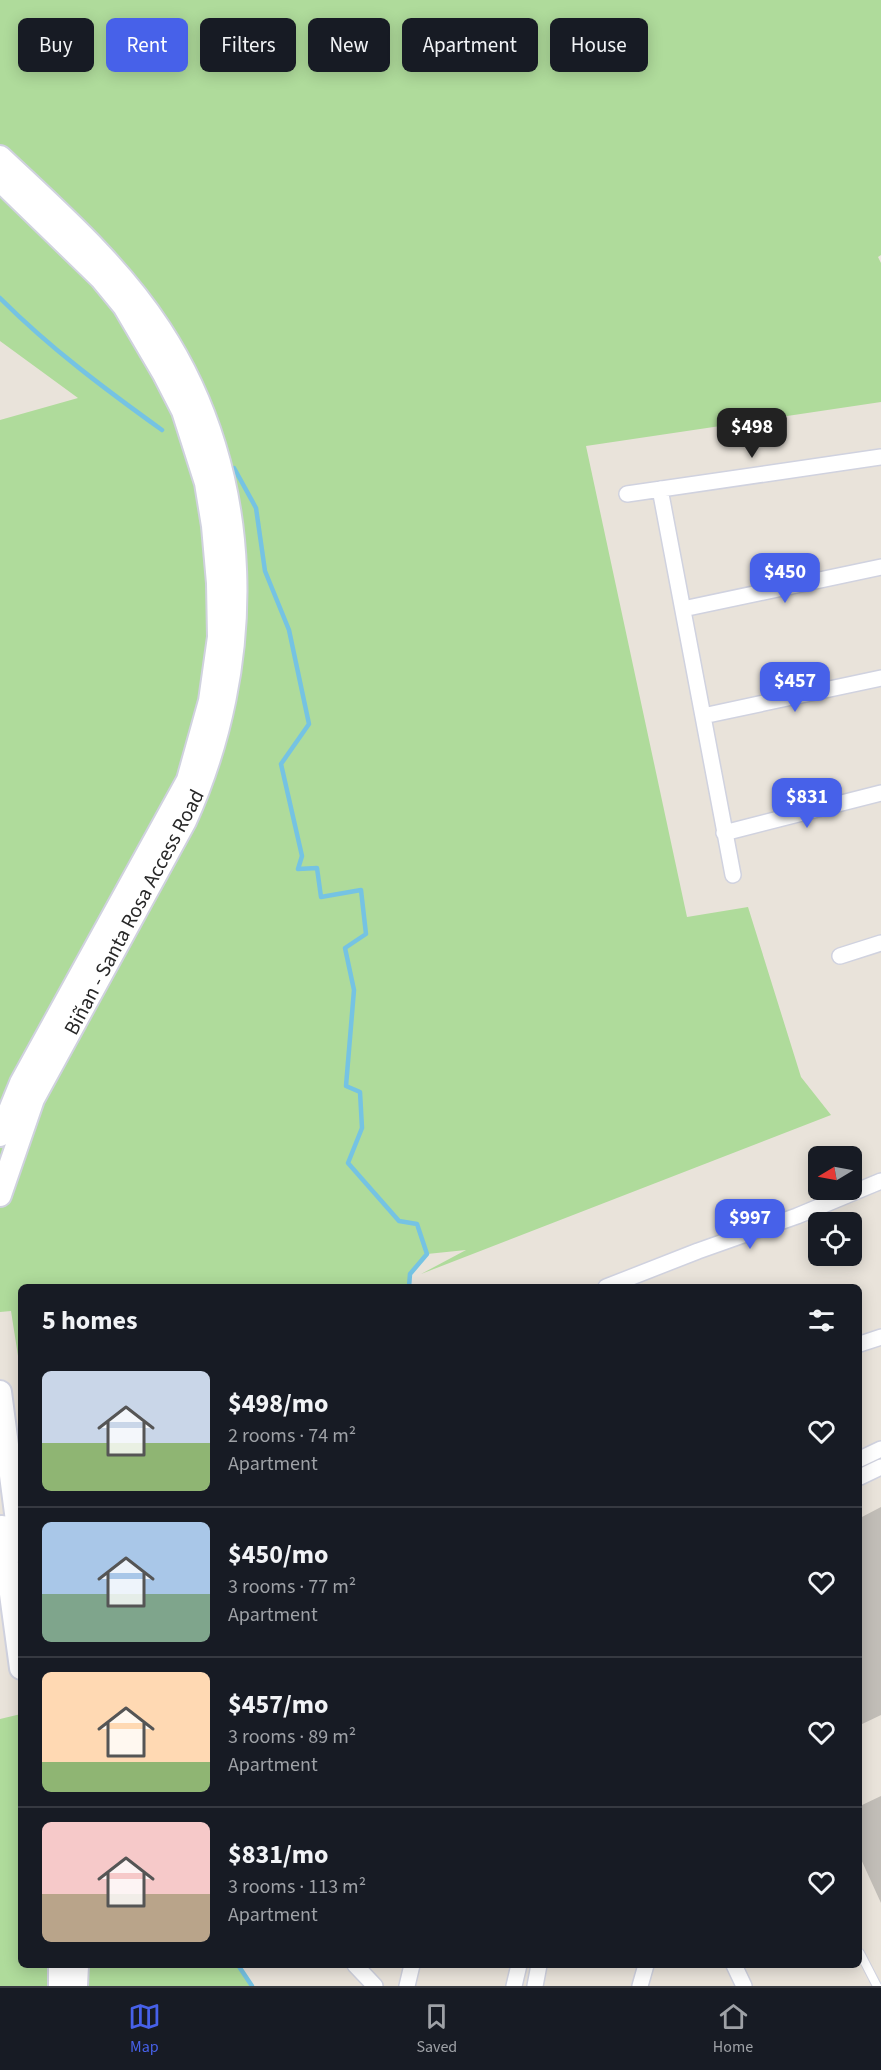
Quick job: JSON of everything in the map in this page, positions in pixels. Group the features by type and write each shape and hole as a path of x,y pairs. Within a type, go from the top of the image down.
{"main road":[{"name":"Biñan - Santa Rosa Access Road","path":"0,157 82,234 129,287 161,330 182,367 213,526 219,637 208,710 176,821 33,1099 0,1195"},
{"name":"Biñan - Santa Rosa Access Road","path":"0,180 64,240 124,306 190,408"},
{"name":"Biñan - Santa Rosa Access Road","path":"0,1135 21,1083 176,821"},
{"path":"0,1392 18,1528"},
{"path":"0,1511 18,1646"},
{"path":"60,1968 60,1986"},
{"path":"76,1986 77,1968"}],"street":[{"path":"627,494 881,457"},
{"path":"660,489 733,875"},
{"path":"683,609 881,567"},
{"path":"703,716 881,678"},
{"path":"724,832 881,794"},
{"path":"840,956 881,943"},
{"path":"614,1284 797,1216 881,1181"},
{"path":"862,1343 881,1336"},
{"path":"862,1458 881,1449"},
{"path":"862,1476 881,1467"},
{"path":"358,1968 375,1986"},
{"path":"407,1986 411,1968"},
{"path":"514,1986 518,1968"},
{"path":"535,1986 538,1968"},
{"path":"640,1986 645,1968"},
{"path":"735,1968 740,1984"}],"lane":[{"path":"862,1957 877,1986"}],"green space":[{"path":"0,0 881,0 881,255 878,257 881,263 881,402 586,446 687,917 748,907 801,1077 831,1115 421,1274 466,1250 427,1254 410,1274 409,1284 18,1284 18,1356 11,1311 0,1312 0,420 78,398 0,341"},
{"path":"18,1715 18,1968 240,1968 252,1986 0,1986 0,1719"}],"building":[{"path":"881,1507 881,1715 862,1724 862,1517"},
{"path":"881,1796 881,1903 862,1861 862,1805"}],"waterway":[{"path":"0,298 78,367 162,430"},
{"path":"234,468 256,508 265,571 289,630 309,724 281,764 302,856 298,869 317,868 321,897 361,890 366,934 345,948 354,990 346,1086 360,1092 362,1128 348,1163 399,1221 417,1224 427,1254 410,1274 409,1284"},
{"path":"240,1968 252,1986"}]}
